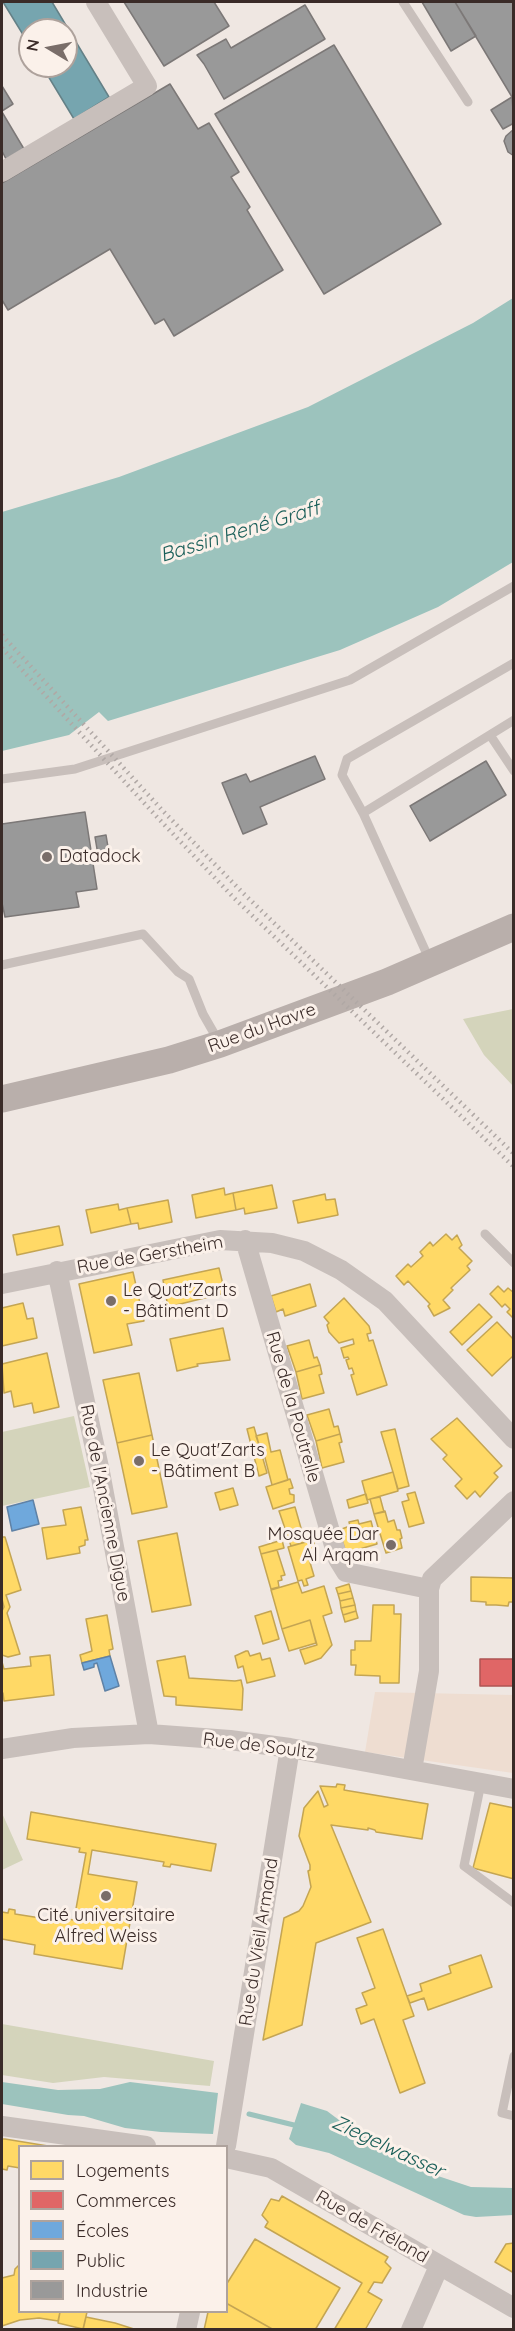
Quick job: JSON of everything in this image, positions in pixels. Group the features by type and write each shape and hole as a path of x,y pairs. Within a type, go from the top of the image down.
{"main road":[{"name":"Rue du Havre","path":"2,1099 169,1060 220,1044 387,982 513,927"}],"street":[{"path":"2,172 147,87 96,2"},
{"name":"Rue de Gerstheim","path":"2,1284 57,1271 220,1240 272,1243 304,1251 341,1270 385,1301 513,1439"},
{"name":"Rue de la Poutrelle","path":"245,1240 335,1548 346,1572 429,1589"},
{"name":"Rue de l'Ancienne Digue","path":"57,1271 100,1472 149,1734"},
{"path":"412,1770 429,1671 429,1589 432,1579 513,1501"},
{"name":"Rue de Soultz","path":"2,1749 73,1738 149,1734 230,1740 290,1748 513,1789"},
{"name":"Rue du Vieil Armand","path":"227,2141 290,1748"},
{"path":"2,2126 139,2145"},
{"name":"Rue de Fréland","path":"228,2158 271,2168 513,2308"},
{"path":"411,2330 439,2266"},
{"path":"186,2330 190,2313"}],"lane":[{"path":"404,2 468,102"},
{"path":"2,779 75,769 350,680 513,586"},
{"path":"430,963 363,813 342,775 347,759 513,663"},
{"path":"363,813 513,720"},
{"path":"490,735 513,771"},
{"path":"2,965 143,934 178,972 189,979 220,1044"},
{"path":"485,1234 513,1263"},
{"path":"481,1783 464,1866 513,1903"},
{"path":"513,2056 502,2113 513,2116"}],"green space":[{"path":"514,1009 513,1086 484,1055 463,1019"},
{"path":"74,1416 90,1487 2,1506 2,1432"},
{"path":"2,1813 23,1860 2,1870"},
{"path":"2,2024 214,2061 210,2086 104,2077 53,2083 2,2075"}],"shaded area":[{"path":"375,1692 513,1695 513,1773 365,1752"}],"water":[{"name":"Bassin René Graff","path":"513,298 513,562 438,607 340,650 108,721 99,712 69,735 2,751 2,512 119,477 308,407 473,323"},
{"path":"2,2082 58,2090 100,2089 130,2082 218,2093 213,2134 125,2128 84,2116 2,2104"},
{"path":"301,2103 327,2111 351,2129 425,2165 438,2176 471,2187 513,2188 513,2215 476,2217 464,2215 329,2153 296,2145 289,2139"}],"building: Logements":[{"path":"272,1185 277,1208 245,1214 244,1208 236,1210 233,1193"},
{"path":"224,1188 225,1195 233,1193 236,1210 196,1218 192,1195"},
{"path":"325,1194 326,1200 335,1199 338,1215 298,1223 293,1201"},
{"path":"168,1200 172,1222 139,1229 138,1223 131,1224 127,1208"},
{"path":"118,1204 119,1210 127,1208 131,1224 91,1233 86,1210"},
{"path":"59,1226 63,1245 17,1255 13,1235"},
{"path":"446,1234 452,1240 457,1235 462,1245 459,1248 472,1261 467,1266 470,1270 451,1288 453,1290 443,1300 450,1308 434,1316 428,1306 430,1304 408,1281 404,1285 396,1276 408,1264 411,1267 423,1256 420,1252 430,1242 433,1246"},
{"path":"219,1268 225,1293 168,1307 163,1280"},
{"name":"Le Quat'Zarts - Bâtiment D","path":"133,1272 144,1321 127,1324 132,1345 94,1353 79,1284"},
{"path":"310,1284 316,1306 285,1316 283,1309 276,1312 271,1296"},
{"path":"498,1286 504,1292 508,1288 514,1293 514,1319 507,1312 510,1309 505,1304 502,1307 490,1294"},
{"path":"344,1298 369,1326 371,1333 367,1334 369,1341 373,1340 387,1385 357,1395 351,1375 354,1374 352,1368 349,1369 346,1360 349,1359 344,1358 341,1348 354,1344 353,1339 339,1343 329,1332 327,1325 329,1323 324,1317"},
{"path":"23,1303 27,1319 33,1318 37,1338 2,1346 2,1308"},
{"path":"479,1304 492,1317 462,1345 450,1332"},
{"path":"497,1322 514,1340 514,1355 492,1376 467,1350"},
{"path":"223,1328 230,1360 197,1364 198,1366 177,1371 170,1339"},
{"path":"309,1340 314,1358 317,1357 320,1365 296,1372 287,1346"},
{"path":"47,1353 59,1407 34,1413 32,1403 14,1407 11,1391 4,1393 2,1364"},
{"path":"320,1365 322,1374 319,1375 324,1393 302,1399 296,1372"},
{"path":"139,1373 152,1435 117,1443 103,1380"},
{"path":"329,1409 334,1427 338,1426 340,1434 316,1441 307,1415"},
{"path":"457,1418 502,1466 494,1473 498,1477 480,1497 475,1491 467,1499 455,1486 462,1479 443,1459 447,1455 431,1439"},
{"path":"254,1427 267,1473 259,1476 247,1429"},
{"path":"395,1429 409,1486 398,1489 381,1432"},
{"path":"267,1433 271,1452 280,1450 288,1480 272,1485 264,1454 262,1454 256,1436"},
{"path":"340,1434 342,1442 339,1443 344,1462 322,1468 316,1441"},
{"name":"Le Quat'Zarts - Bâtiment B","path":"152,1435 167,1507 132,1514 117,1443"},
{"path":"393,1472 398,1491 367,1500 362,1481"},
{"path":"290,1479 293,1488 289,1489 290,1494 294,1495 294,1502 273,1509 266,1487"},
{"path":"233,1488 238,1505 220,1510 215,1493"},
{"path":"415,1492 424,1523 409,1527 402,1502 409,1500 407,1494"},
{"path":"366,1494 368,1503 349,1508 347,1500"},
{"path":"380,1497 384,1512 374,1514 370,1499"},
{"path":"81,1507 88,1540 85,1540 85,1545 79,1547 80,1553 47,1559 42,1528 66,1525 63,1510"},
{"path":"295,1507 305,1542 291,1546 279,1511"},
{"path":"385,1511 388,1522 394,1520 402,1538 400,1539 402,1548 386,1553 374,1514"},
{"path":"358,1520 359,1524 371,1521 377,1544 346,1553 339,1530 350,1526 349,1522"},
{"path":"177,1533 191,1605 152,1612 138,1541"},
{"path":"2,1537 5,1537 21,1590 6,1595 10,1607 7,1613 20,1654 8,1657 2,1655 2,1611 4,1607"},
{"path":"282,1540 284,1548 261,1554 259,1547"},
{"path":"313,1540 316,1549 307,1552 314,1576 306,1579 308,1585 304,1586 302,1580 298,1581 288,1547"},
{"path":"277,1550 285,1575 281,1576 282,1580 278,1581 279,1587 271,1589 261,1554"},
{"path":"471,1577 514,1578 514,1602 509,1602 508,1606 486,1605 486,1602 471,1601"},
{"path":"298,1582 302,1593 324,1586 332,1613 323,1616 332,1645 321,1658 305,1664 300,1650 317,1645 310,1620 282,1629 271,1590"},
{"path":"349,1584 351,1591 338,1594 336,1588"},
{"path":"351,1591 353,1598 340,1601 338,1594"},
{"path":"353,1598 355,1605 341,1608 340,1601"},
{"path":"355,1605 356,1611 343,1615 341,1608"},
{"path":"373,1605 394,1605 394,1614 401,1614 399,1683 380,1683 380,1676 355,1675 356,1665 351,1665 351,1650 355,1650 355,1641 371,1641"},
{"path":"271,1611 279,1639 263,1644 255,1616"},
{"path":"356,1611 358,1618 345,1622 343,1615"},
{"path":"107,1615 113,1649 109,1650 110,1656 82,1663 80,1655 92,1651 86,1619"},
{"path":"310,1620 316,1643 289,1651 282,1629"},
{"path":"246,1651 250,1656 260,1653 262,1660 270,1658 275,1676 247,1683 243,1666 238,1668 235,1656"},
{"path":"50,1655 54,1695 4,1701 2,1662 4,1669 31,1666 30,1657"},
{"path":"185,1656 189,1678 241,1680 242,1710 176,1705 176,1697 164,1696 157,1661"},
{"path":"337,1784 345,1785 344,1790 428,1804 422,1839 376,1832 368,1828 368,1830 331,1825 371,1922 316,1943 302,2025 263,2040 284,1918 299,1911 311,1887 308,1871 310,1865 299,1836 304,1808 318,1791 324,1807 328,1805 320,1786 336,1787"},
{"path":"490,1803 514,1808 514,1879 473,1868"},
{"name":"Cité universitaire Alfred Weiss","path":"31,1812 216,1844 211,1871 171,1864 170,1867 163,1866 164,1862 92,1850 88,1874 137,1882 122,1969 34,1954 35,1945 2,1939 2,1912 8,1913 9,1909 15,1910 15,1914 66,1922 67,1919 74,1920 86,1853 79,1852 80,1848 27,1839"},
{"path":"383,1929 414,2016 403,2020 425,2083 400,2093 374,2019 361,2024 356,2009 367,2005 362,1993 375,1988 357,1938"},
{"path":"481,1955 492,1987 428,2010 424,1998 410,2003 407,1996 422,1991 420,1984 451,1973 449,1966"},
{"path":"2,2139 42,2145 18,2145 18,2168 8,2166 7,2170 2,2169"},
{"path":"282,2196 388,2257 385,2262 391,2268 382,2283 374,2282 368,2292 382,2300 365,2330 334,2330 362,2283 265,2227 268,2222 262,2215 271,2199 279,2201"},
{"path":"255,2239 340,2288 315,2330 274,2330 228,2304 228,2282"},
{"path":"514,2243 514,2273 495,2262 506,2244"},
{"path":"18,2266 18,2313 60,2313 58,2321 39,2318 20,2320 2,2326 2,2278 14,2275"},
{"path":"228,2304 274,2330 204,2330 208,2313 228,2313"},
{"path":"60,2313 87,2313 83,2329 58,2323"},
{"path":"86,2317 115,2323 137,2330 83,2330"}],"building: Commerces":[{"path":"480,1659 514,1659 514,1686 480,1686"}],"building: Écoles":[{"path":"33,1500 39,1524 12,1531 7,1507"},
{"path":"110,1656 119,1686 105,1691 97,1663 94,1667 84,1670 82,1663"}],"building: Public":[{"path":"3,2 52,2 62,18 18,18 18,26"},
{"path":"78,45 109,97 74,119 49,78 78,78"}],"building: Industrie":[{"path":"124,2 214,2 229,26 164,66"},
{"path":"422,2 455,2 476,36 451,51"},
{"path":"455,2 514,2 514,99 512,97"},
{"path":"305,5 325,39 224,99 197,55 226,39 231,48"},
{"path":"334,45 441,224 324,294 215,114"},
{"path":"170,84 198,129 209,123 239,172 231,177 250,207 247,210 283,270 174,336 164,319 155,324 110,249 8,310 2,300 2,183"},
{"path":"2,86 13,104 2,111"},
{"path":"512,97 514,123 503,129 491,110"},
{"path":"2,112 24,149 6,159 2,151"},
{"path":"514,129 514,156 508,152 504,141"},
{"path":"315,756 325,779 260,807 267,824 243,834 222,783 246,774 250,782"},
{"path":"486,761 506,795 430,841 410,806"},
{"name":"Datadock","path":"85,812 97,889 76,892 79,907 5,917 2,903 2,824"},
{"path":"106,835 109,853 98,855 95,837"}],"waterway":[{"name":"Ziegelwasser","path":"249,2114 298,2126"}],"railway":[{"path":"2,635 163,811 243,893 514,1154"},
{"path":"2,648 234,898 514,1167"}],"place":[{"name":"Datadock","path":"47,857"},
{"name":"Le Quat'Zarts - Bâtiment D","path":"111,1301"},
{"name":"Le Quat'Zarts - Bâtiment B","path":"139,1461"},
{"name":"Mosquée Dar Al Arqam","path":"391,1545"},
{"name":"Cité universitaire Alfred Weiss","path":"106,1896"}]}
